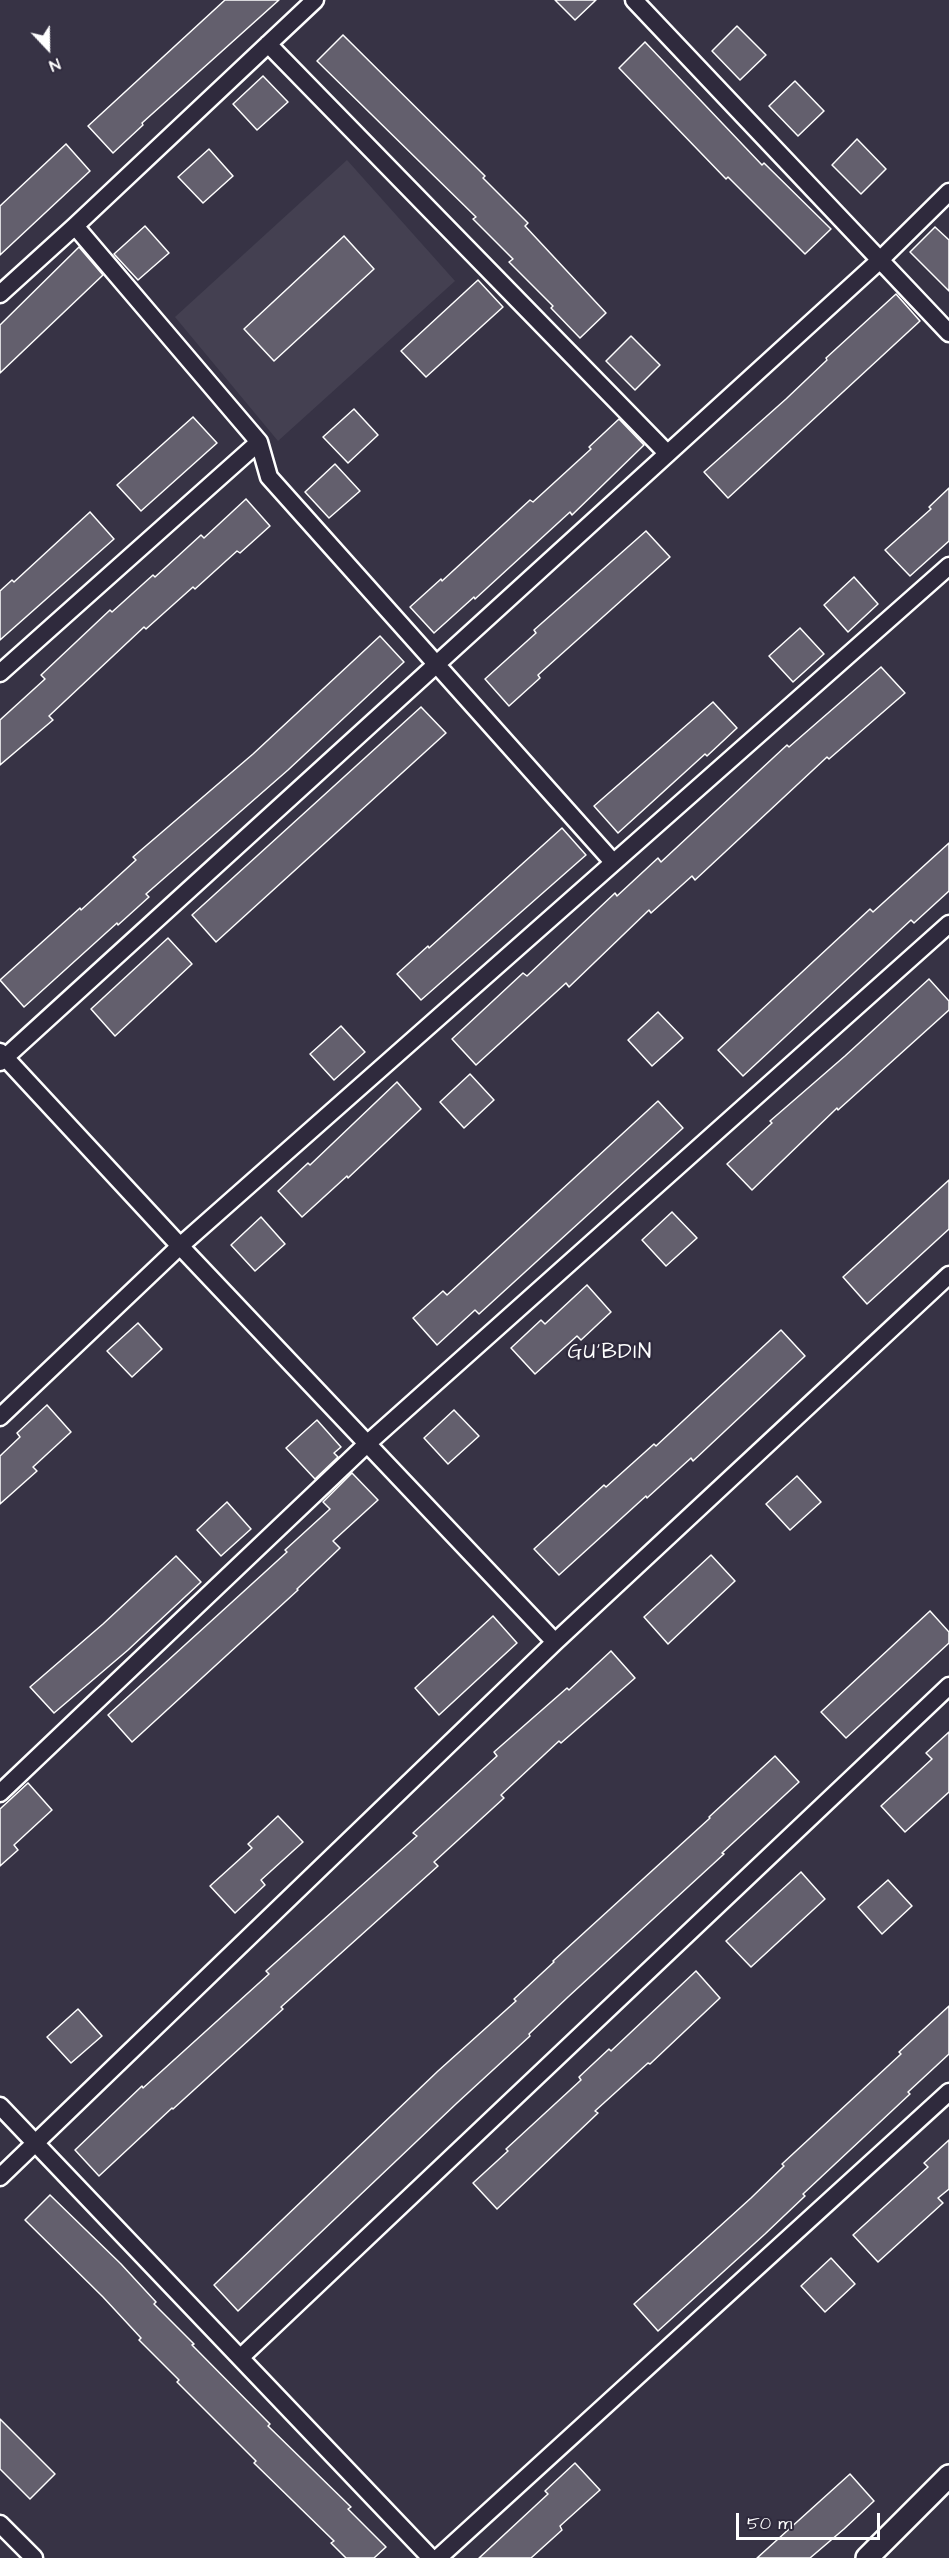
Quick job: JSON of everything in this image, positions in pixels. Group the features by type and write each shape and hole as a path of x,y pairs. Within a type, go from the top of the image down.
{"street":[{"path":"0,294 315,0"},
{"path":"634,0 949,333"},
{"path":"268,44 667,453"},
{"path":"555,1642 2,1057 879,261 949,192"},
{"path":"75,226 259,442 269,477 613,862"},
{"path":"0,672 259,442"},
{"path":"0,1417 180,1246 949,566"},
{"path":"0,1793 368,1443 949,924"},
{"path":"0,2177 555,1642 949,1275"},
{"path":"241,2357 949,1686"},
{"path":"438,2558 949,2092"},
{"path":"0,2106 431,2558"},
{"path":"867,2558 949,2476"},
{"path":"0,2524 34,2558"}],"shaded area":[{"path":"347,160 455,281 278,441 175,317"}],"building":[{"path":"225,0 279,0 142,123 143,125 113,153 88,126"},
{"path":"555,0 596,0 575,20"},
{"path":"737,26 766,55 740,80 712,51"},
{"path":"343,35 485,176 483,178 528,223 525,226 606,313 580,338 551,308 553,306 509,262 513,259 473,219 476,217 317,61"},
{"path":"645,42 762,165 764,163 831,229 805,254 728,177 726,179 619,68"},
{"path":"263,76 288,102 257,130 233,104"},
{"path":"795,81 824,111 798,136 769,106"},
{"path":"857,139 886,169 861,194 832,165"},
{"path":"66,144 90,171 0,255 0,206"},
{"path":"209,149 233,176 203,203 178,177"},
{"path":"145,226 169,253 138,280 114,254"},
{"path":"935,227 949,240 949,291 910,252"},
{"path":"344,236 374,269 274,361 244,329"},
{"path":"79,247 103,275 0,373 0,325"},
{"path":"478,280 503,307 426,377 401,351"},
{"path":"896,294 920,321 728,498 704,472 786,399 827,360 826,358"},
{"path":"631,336 660,365 635,390 606,361"},
{"path":"354,409 378,435 348,463 323,437"},
{"path":"193,417 217,443 141,511 117,485"},
{"path":"619,419 644,445 572,515 570,512 475,599 474,597 434,633 410,607 441,579 442,581 530,500 533,502 591,449 589,447"},
{"path":"335,464 360,491 329,518 305,492"},
{"path":"949,488 949,541 910,576 885,550 931,509 929,507"},
{"path":"246,499 270,526 240,553 237,551 195,589 193,587 146,629 144,627 49,716 53,720 0,765 0,720 45,679 41,675 110,610 112,612 153,575 155,577 201,535 204,538"},
{"path":"90,512 114,539 0,640 0,591 12,580 14,582"},
{"path":"646,531 670,557 538,675 540,678 509,706 485,679 536,633 534,630"},
{"path":"854,577 878,604 848,632 824,605"},
{"path":"800,628 824,654 793,682 769,656"},
{"path":"380,636 404,662 288,770 146,894 149,897 24,1007 0,980 80,908 81,910 136,860 133,857 253,754"},
{"path":"881,667 905,693 829,759 827,757 695,880 692,876 651,913 649,910 569,987 566,983 476,1065 452,1039 523,973 527,976 615,893 617,896 658,858 661,862 787,745 789,747"},
{"path":"713,702 737,728 618,833 594,806"},
{"path":"421,707 446,733 216,942 192,915"},
{"path":"562,828 586,855 421,1000 397,974"},
{"path":"949,843 949,891 914,923 911,920 743,1076 718,1050 870,909 873,912"},
{"path":"168,938 192,964 115,1036 91,1009"},
{"path":"929,979 949,1001 949,1010 838,1110 837,1108 752,1190 727,1164 772,1123 770,1121"},
{"path":"658,1012 683,1038 652,1066 628,1040"},
{"path":"341,1026 365,1052 334,1080 310,1054"},
{"path":"470,1074 494,1100 464,1128 440,1102"},
{"path":"397,1082 421,1109 348,1178 347,1176 302,1217 278,1191 308,1163 310,1165"},
{"path":"658,1101 683,1128 479,1314 475,1310 437,1345 413,1318 443,1291 447,1295"},
{"path":"949,1180 949,1229 867,1304 843,1277"},
{"path":"672,1212 697,1238 666,1266 642,1240"},
{"path":"261,1217 285,1244 255,1271 231,1245"},
{"path":"587,1285 611,1312 581,1340 577,1336 535,1374 511,1348 541,1320 545,1324"},
{"path":"138,1323 162,1349 132,1377 107,1351"},
{"path":"781,1330 805,1356 693,1461 691,1458 647,1498 646,1496 559,1575 534,1549 604,1485 606,1487 654,1444 656,1446"},
{"path":"47,1405 71,1432 33,1467 37,1471 0,1504 0,1456 20,1437 17,1433"},
{"path":"454,1410 479,1436 448,1464 424,1438"},
{"path":"317,1420 341,1447 334,1453 338,1457 315,1479 286,1448"},
{"path":"352,1473 378,1500 333,1541 340,1548 298,1590 132,1742 108,1715 287,1552 285,1550 330,1509 323,1502"},
{"path":"797,1476 821,1502 790,1530 766,1504"},
{"path":"227,1502 251,1529 221,1556 197,1530"},
{"path":"711,1555 735,1581 668,1644 644,1617"},
{"path":"176,1556 201,1582 128,1650 54,1713 30,1687 103,1624"},
{"path":"930,1611 949,1632 949,1643 846,1738 821,1712"},
{"path":"493,1616 517,1643 439,1715 415,1688"},
{"path":"611,1651 635,1678 561,1743 559,1741 501,1795 504,1798 434,1862 438,1866 281,2007 283,2009 99,2176 75,2150 142,2086 143,2088 269,1974 266,1971 417,1836 413,1833 497,1756 494,1752 567,1688 569,1690"},
{"path":"949,1732 949,1792 905,1832 881,1806 932,1759 926,1753"},
{"path":"775,1756 799,1782 568,1997 529,2034 530,2036 238,2311 214,2285 438,2071 516,2001 514,1999 553,1961"},
{"path":"28,1783 52,1810 14,1845 18,1850 0,1866 0,1809"},
{"path":"278,1816 303,1842 261,1880 265,1885 235,1913 210,1886 252,1848 248,1844"},
{"path":"801,1872 825,1899 751,1967 726,1941"},
{"path":"888,1880 912,1906 882,1934 858,1907"},
{"path":"696,1971 720,1998 650,2064 648,2063 595,2111 598,2113 497,2209 473,2183 508,2151 506,2149 581,2080 579,2077 609,2049 611,2051"},
{"path":"949,2006 949,2054 908,2092 910,2094 803,2194 805,2196 658,2331 634,2304 751,2198 784,2166 782,2164 901,2054 899,2052"},
{"path":"78,2009 102,2036 71,2063 47,2037"},
{"path":"949,2140 949,2189 938,2198 943,2203 878,2262 853,2235 928,2167 924,2163"},
{"path":"50,2195 121,2264 156,2302 154,2304 194,2344 192,2345 270,2424 268,2426 351,2507 348,2509 386,2547 374,2558 346,2558 331,2543 334,2541 254,2463 256,2461 177,2382 179,2380 139,2340 141,2338 103,2297 25,2220"},
{"path":"831,2258 855,2284 825,2312 801,2286"},
{"path":"0,2419 55,2474 30,2499 0,2469"},
{"path":"575,2463 600,2490 560,2526 562,2530 531,2558 479,2558 548,2494 545,2491"},
{"path":"850,2474 874,2501 844,2529 810,2558 757,2558"}],"district":[{"name":"GU'BDIN","path":"610,1354"}]}
